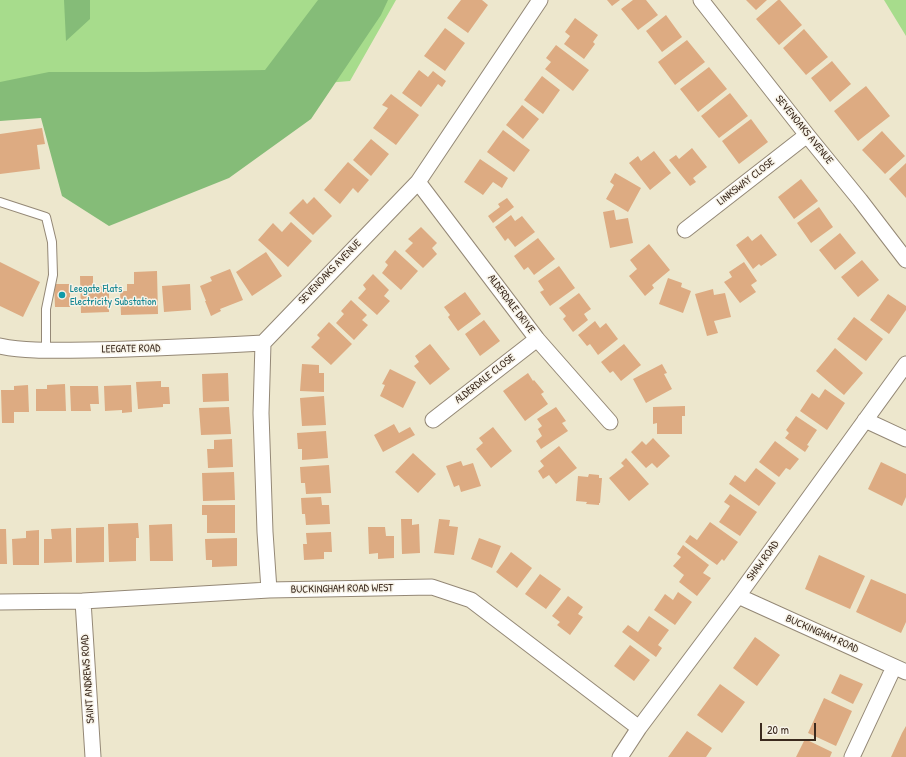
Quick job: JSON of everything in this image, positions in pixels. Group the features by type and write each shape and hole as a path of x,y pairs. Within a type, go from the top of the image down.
{"street":[{"name":"SEVENOAKS AVENUE","path":"263,343 418,182 540,0"},
{"name":"SEVENOAKS AVENUE","path":"701,0 906,260"},
{"name":"LINKSWAY CLOSE","path":"685,230 807,135"},
{"name":"ALDERDALE DRIVE","path":"418,182 537,339 610,422"},
{"name":"ALDERDALE CLOSE","path":"433,420 537,339"},
{"name":"LEEGATE ROAD","path":"0,346 13,349 46,350 139,349 263,343"},
{"path":"263,343 261,413 265,532 269,590"},
{"name":"SHAW ROAD","path":"620,757 639,728 738,596 906,364"},
{"path":"865,420 906,439"},
{"name":"BUCKINGHAM ROAD WEST","path":"0,602 83,601 269,590 432,587 471,600 639,728"},
{"name":"BUCKINGHAM ROAD","path":"738,596 900,669"},
{"name":"SAINT ANDREWS ROAD","path":"83,601 93,757"},
{"path":"852,757 900,669"}],"lane":[{"path":"0,202 46,217 52,242 53,274 46,309 46,350"}],"green space":[{"path":"0,0 396,0 350,81 0,110"},
{"path":"64,0 90,0 90,19 66,41"},
{"path":"318,0 388,0 381,15 311,119 229,178 109,226 62,196 41,118 0,121 0,82 49,72 265,70"},
{"path":"884,0 906,0 906,36"}],"building":[{"path":"461,0 482,0 488,5 468,33 447,18"},
{"path":"607,0 620,0 612,6"},
{"path":"633,0 646,0 658,15 638,30 621,9"},
{"path":"746,0 767,0 756,10"},
{"path":"778,0 780,0 802,25 779,45 756,19"},
{"path":"666,15 682,37 662,52 646,31"},
{"path":"575,18 598,35 593,42 595,44 584,59 564,44 570,36 565,32"},
{"path":"445,28 465,43 445,71 424,56"},
{"path":"804,29 828,57 806,75 783,48"},
{"path":"687,40 705,62 675,85 658,62"},
{"path":"556,45 589,70 573,91 545,69 551,62 546,58"},
{"path":"832,61 851,84 830,102 811,78"},
{"path":"709,67 727,89 698,112 680,89"},
{"path":"419,70 428,77 433,71 446,81 442,87 438,84 421,107 402,93"},
{"path":"542,76 560,90 543,114 524,100"},
{"path":"866,86 890,116 858,141 834,111"},
{"path":"730,93 748,116 719,138 701,116"},
{"path":"391,94 419,115 396,145 373,128 388,108 382,105"},
{"path":"522,105 539,119 523,139 506,125"},
{"path":"751,119 768,142 739,164 722,141"},
{"path":"42,128 45,144 37,145 40,169 0,174 0,134"},
{"path":"503,130 530,150 514,172 487,152"},
{"path":"882,131 905,156 885,174 862,150"},
{"path":"371,139 389,154 371,176 353,160"},
{"path":"692,148 707,167 693,178 696,182 690,186 669,160 676,155 679,159"},
{"path":"654,151 671,173 650,190 629,163 638,156 641,161"},
{"path":"480,159 508,178 502,188 493,182 483,195 464,182"},
{"path":"348,162 369,180 358,193 353,188 340,204 324,190"},
{"path":"906,163 906,198 889,179"},
{"path":"615,173 641,188 628,212 606,199 614,185 610,182"},
{"path":"801,179 818,201 794,219 778,197"},
{"path":"314,197 332,216 313,235 289,213 303,199 307,204"},
{"path":"507,198 514,207 493,223 488,216 500,207 498,204"},
{"path":"819,207 833,227 811,243 797,223"},
{"path":"614,210 616,220 628,218 633,243 610,248 603,212"},
{"path":"511,215 515,221 522,216 535,232 515,247 508,238 505,241 495,227"},
{"path":"291,222 312,241 288,267 258,240 273,223 282,232"},
{"path":"421,227 437,243 432,248 437,254 423,268 405,251 413,243 408,239"},
{"path":"840,233 856,253 835,270 819,250"},
{"path":"761,234 777,255 761,266 759,264 753,269 736,245 748,236 752,241"},
{"path":"538,238 555,259 534,275 528,267 524,270 514,256"},
{"path":"649,244 670,270 652,285 654,288 645,296 629,276 637,269 630,260"},
{"path":"395,250 418,271 401,290 382,273 388,265 385,262"},
{"path":"266,252 282,276 252,296 236,272"},
{"path":"862,260 879,280 858,297 841,277"},
{"path":"0,262 40,282 23,317 0,306"},
{"path":"744,262 757,281 751,285 756,292 740,303 724,282 732,277 729,272"},
{"path":"559,266 575,288 550,306 540,292 544,290 538,281"},
{"path":"230,269 243,300 220,309 221,311 211,316 200,286 212,281 210,277"},
{"path":"157,271 158,314 121,315 120,291 127,291 127,284 134,284 134,272"},
{"path":"373,274 389,290 384,296 390,301 377,315 358,298 366,289 363,285"},
{"path":"80,276 93,276 93,287 109,286 109,312 81,313"},
{"path":"668,278 682,283 681,287 691,291 683,313 659,304"},
{"name":"Leegate Flats Electricity Substation","path":"54,284 70,284 70,307 55,307"},
{"path":"190,284 191,310 164,312 162,286"},
{"path":"713,289 714,295 725,293 731,317 714,321 718,333 707,336 695,294"},
{"path":"465,292 481,314 458,331 448,317 450,315 444,307"},
{"path":"579,293 591,309 584,314 588,320 573,332 563,319 566,316 559,308"},
{"path":"888,294 906,306 906,310 889,334 870,320"},
{"path":"351,300 367,315 362,320 368,325 354,340 336,323 344,314 341,311"},
{"path":"854,317 883,339 866,361 837,339"},
{"path":"484,320 500,341 480,356 465,334"},
{"path":"595,321 600,328 606,323 618,339 598,355 590,344 587,346 578,335"},
{"path":"329,322 352,344 331,365 311,347 320,338 317,335"},
{"path":"430,344 450,369 430,385 414,366 419,362 415,356"},
{"path":"624,344 641,365 621,381 613,371 610,373 601,362"},
{"path":"835,348 863,373 844,395 816,371"},
{"path":"302,364 319,365 319,373 324,373 324,392 300,391"},
{"path":"662,364 667,373 664,374 672,389 646,403 633,379"},
{"path":"390,369 416,382 403,408 380,396 385,385 382,384"},
{"path":"228,373 229,401 203,402 202,374"},
{"path":"528,373 533,381 534,380 544,392 541,394 548,404 525,421 503,391"},
{"path":"161,381 161,387 169,387 170,404 163,404 163,407 138,409 136,382"},
{"path":"65,384 66,411 36,411 36,389 47,389 47,385"},
{"path":"28,385 29,412 14,412 14,423 2,423 1,390 14,390 14,386"},
{"path":"131,385 132,412 122,413 122,410 105,411 104,386"},
{"path":"70,386 98,386 99,404 90,404 91,411 71,411"},
{"path":"825,389 845,403 827,430 800,411 812,393 819,398"},
{"path":"324,396 326,425 302,426 300,398"},
{"path":"685,406 685,416 682,416 682,434 657,434 657,423 653,424 653,407"},
{"path":"229,407 231,434 201,435 199,408"},
{"path":"556,407 566,421 562,423 568,431 541,449 536,441 542,436 538,429 542,426 537,419"},
{"path":"796,416 817,430 807,445 809,446 805,452 785,438 789,433 786,430"},
{"path":"394,424 399,433 410,427 415,435 383,452 374,435"},
{"path":"493,427 512,451 491,468 476,449 483,443 479,438"},
{"path":"326,431 328,458 302,460 302,449 298,449 297,433"},
{"path":"653,438 670,456 657,468 652,463 646,468 631,452 642,441 646,445"},
{"path":"232,439 233,467 208,468 207,449 214,449 214,440"},
{"path":"775,441 799,459 790,470 786,468 779,477 759,462"},
{"path":"559,446 577,468 556,484 549,475 543,479 538,471 544,466 540,461"},
{"path":"413,453 436,474 418,493 395,472"},
{"path":"626,458 649,484 629,501 609,478 624,466 621,463"},
{"path":"461,461 463,466 473,463 481,486 461,492 459,485 454,487 446,466"},
{"path":"881,462 906,474 906,497 902,506 868,489"},
{"path":"329,465 331,493 306,494 305,483 301,483 300,467"},
{"path":"756,468 776,483 759,506 729,484 735,475 745,482"},
{"path":"234,472 235,500 203,501 202,473"},
{"path":"589,474 599,475 599,478 602,478 599,505 586,504 587,502 576,501 578,476 588,477"},
{"path":"730,494 757,512 740,536 719,522 730,506 724,502"},
{"path":"321,497 322,505 329,505 330,524 306,525 305,514 302,514 301,498"},
{"path":"202,505 235,505 235,533 207,533 207,515 202,515"},
{"path":"401,519 412,519 412,525 419,524 420,553 402,554"},
{"path":"439,519 450,520 449,526 458,527 454,555 434,553"},
{"path":"710,522 738,542 724,561 722,559 717,565 685,542 690,535 697,540"},
{"path":"138,523 139,538 136,538 136,561 109,562 108,524"},
{"path":"172,524 173,561 150,561 149,525"},
{"path":"104,527 104,562 76,563 76,528"},
{"path":"368,527 385,527 386,536 394,536 394,558 378,559 378,553 369,554"},
{"path":"71,528 72,562 44,563 44,539 52,539 51,529"},
{"path":"0,529 6,529 7,564 0,564"},
{"path":"39,530 39,565 13,565 12,539 26,538 26,531"},
{"path":"331,532 332,552 324,552 324,559 304,560 303,544 307,544 306,533"},
{"path":"237,538 237,566 212,567 212,560 206,560 205,539"},
{"path":"479,538 501,546 492,568 471,559"},
{"path":"683,545 709,565 703,573 711,578 697,596 679,582 684,575 673,566 681,557 677,554"},
{"path":"511,552 532,568 517,588 496,572"},
{"path":"819,555 865,576 850,609 805,589"},
{"path":"540,574 561,589 546,609 525,594"},
{"path":"871,579 906,594 906,622 901,633 856,612"},
{"path":"678,592 692,602 675,625 654,610 665,594 673,600"},
{"path":"568,596 583,607 578,614 583,617 570,635 557,625 560,622 552,616"},
{"path":"649,616 669,630 658,645 662,648 656,657 622,632 628,625 638,632"},
{"path":"755,637 780,655 757,686 733,668"},
{"path":"630,645 650,660 634,681 614,666"},
{"path":"840,674 863,684 853,704 831,693"},
{"path":"720,684 745,702 722,733 697,715"},
{"path":"824,698 852,711 836,746 808,733"},
{"path":"906,726 906,757 891,757 902,733"},
{"path":"687,731 712,748 706,757 668,757"},
{"path":"805,739 832,752 830,757 796,757"}],"place":[{"name":"Leegate Flats Electricity Substation","path":"62,295"}]}
